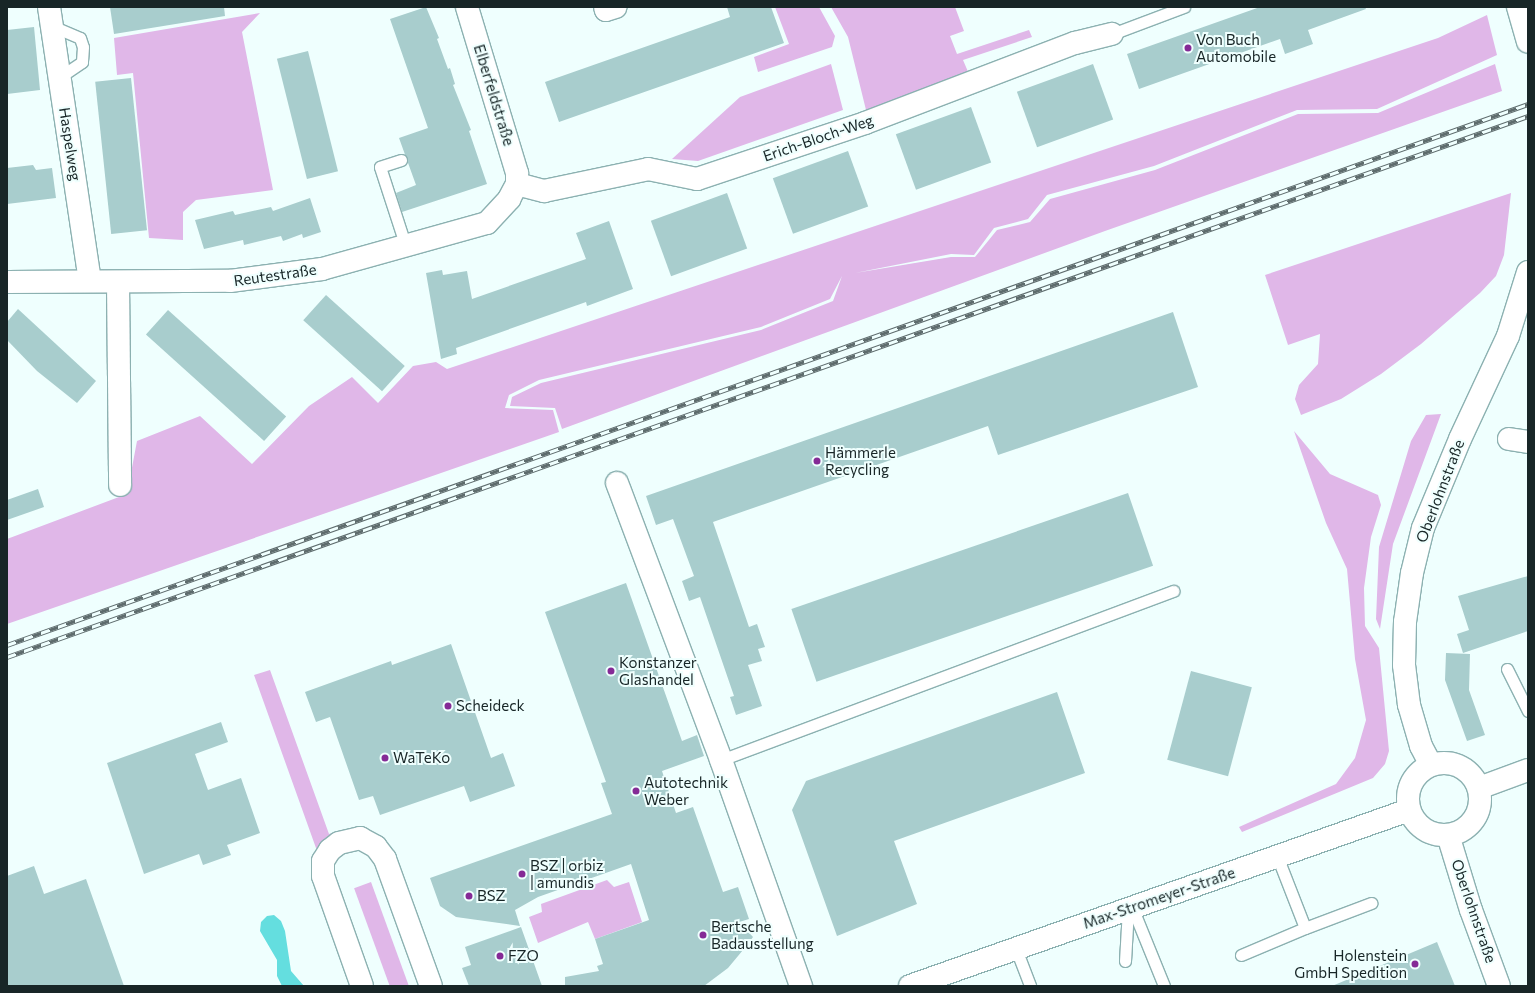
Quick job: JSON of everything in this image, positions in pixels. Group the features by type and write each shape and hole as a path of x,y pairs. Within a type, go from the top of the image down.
{"street":[{"name":"Elberfeldstraße","path":"467,7 517,173 516,184"},
{"path":"605,7 606,10 616,7"},
{"path":"1518,7 1528,42"},
{"name":"Haspelweg","path":"50,17 90,281"},
{"name":"Erich-Bloch-Weg","path":"516,184 544,191 648,169 697,179 865,123 1075,43 1112,34"},
{"name":"Reutestraße","path":"7,282 230,282 322,269 406,247 487,223 509,199 516,184"},
{"name":"Oberlohnstraße","path":"1431,765 1416,733 1409,705 1404,665 1405,622 1412,573 1423,528 1460,439 1508,336 1528,272"},
{"path":"118,282 120,485"},
{"path":"617,483 721,760 801,986"},
{"path":"1450,763 1460,766 1474,779 1478,788 1480,799 1474,819 1467,827 1448,835 1428,832 1419,826 1409,810 1408,795 1411,783 1419,772 1431,765 1450,763"},
{"path":"1478,788 1528,770"},
{"name":"Max-Stromeyer-Straße","path":"910,986 1409,810"},
{"name":"Oberlohnstraße","path":"1448,835 1471,910 1499,986"},
{"path":"362,986 322,876 322,861 330,850 339,843 360,838 376,847 385,859 431,986"}],"lane":[{"path":"1112,34 1184,7"},
{"path":"401,160 380,167 406,247"},
{"path":"721,760 1174,591"},
{"path":"1507,669 1528,711"},
{"path":"1276,856 1305,928"},
{"path":"1241,955 1305,928 1372,903"},
{"path":"1125,961 1130,908"},
{"path":"1130,908 1164,986"},
{"path":"1016,948 1030,986"}],"shaded area":[{"path":"775,7 819,7 835,36 832,47 758,72 754,57 789,44"},
{"path":"831,7 955,7 964,31 950,36 957,54 1029,30 1032,37 963,60 969,74 866,110 848,37"},
{"path":"260,13 242,32 273,190 196,200 183,212 183,240 149,238 133,73 117,75 114,38"},
{"path":"1487,15 1497,55 1377,109 1297,110 1154,166 1047,195 1028,219 994,228 974,255 951,254 855,273 951,257 975,257 997,230 1030,222 1050,199 1155,170 1298,114 1378,113 1495,64 1502,91 1105,231 562,429 555,408 510,406 512,397 541,383 761,330 833,301 842,276 830,299 761,327 539,380 509,395 505,408 553,410 559,432 7,624 7,539 127,494 137,441 200,416 252,464 309,406 352,377 378,403 413,366 436,362 447,369 1438,38"},
{"path":"831,64 843,110 698,161 672,159 740,97"},
{"path":"1511,193 1504,255 1496,276 1480,293 1421,344 1381,374 1341,399 1301,415 1295,399 1299,385 1318,364 1320,334 1288,345 1265,275"},
{"path":"1441,414 1393,544 1380,629 1376,619 1379,547 1411,441 1426,415"},
{"path":"1294,431 1330,474 1378,495 1381,505 1371,537 1364,588 1365,626 1379,648 1389,751 1385,764 1373,778 1242,832 1239,827 1336,784 1355,758 1366,720 1355,659 1347,569 1326,523"},
{"path":"270,670 329,834 332,833 333,837 322,849 316,848 254,675"},
{"path":"607,880 614,887 629,882 642,922 595,939 588,922 538,943 529,917 542,912 541,904"},
{"path":"371,882 409,985 390,986 354,888"}],"water":[{"path":"274,915 281,921 285,931 291,971 304,986 282,986 277,976 277,960 260,931 261,922 267,916"}],"building":[{"path":"110,7 224,7 225,16 114,34"},
{"path":"426,7 439,38 437,39 448,69 450,68 455,84 453,85 471,130 469,131 487,184 402,212 396,193 416,185 399,138 428,128 390,19"},
{"path":"727,7 771,7 784,43 559,122 545,82 730,17"},
{"path":"1260,7 1365,7 1366,9 1308,30 1313,44 1285,54 1280,39 1139,89 1127,54"},
{"path":"34,27 40,90 7,94 7,30"},
{"path":"308,51 338,171 307,179 277,59"},
{"path":"1093,64 1113,119 1037,147 1017,92"},
{"path":"131,78 147,230 111,234 95,82"},
{"path":"971,107 991,162 916,190 896,134"},
{"path":"848,151 868,206 793,234 773,178"},
{"path":"33,165 36,170 52,168 56,198 7,204 7,168"},
{"path":"727,193 747,248 671,276 651,221"},
{"path":"310,198 321,232 303,238 302,234 283,241 281,236 244,245 243,240 204,249 195,220 233,211 235,215 271,207 273,211"},
{"path":"609,221 633,289 587,306 586,302 456,348 457,354 441,359 426,273 442,270 443,275 467,271 472,299 586,259 576,233"},
{"path":"326,295 405,366 382,391 303,320"},
{"path":"18,309 96,381 77,403 37,371 7,340 7,322"},
{"path":"168,310 286,416 264,441 146,335"},
{"path":"1173,312 1198,387 998,455 988,426 713,522 749,627 757,624 765,647 758,649 762,661 748,665 762,706 736,715 730,697 734,696 700,597 689,601 682,581 694,576 673,519 656,525 646,496"},
{"path":"38,489 44,507 7,520 7,500"},
{"path":"1128,493 1153,566 816,682 791,609"},
{"path":"1528,576 1528,631 1463,653 1457,634 1469,630 1458,596"},
{"path":"626,583 682,741 697,735 704,756 662,771 676,813 693,807 723,892 738,887 749,919 739,922 753,937 728,968 704,986 565,986 565,977 599,971 597,966 603,964 595,939 649,920 631,864 538,897 515,910 520,926 456,917 440,906 430,878 612,814 601,783 606,782 545,612"},
{"path":"451,644 491,758 503,753 515,786 470,802 464,786 380,815 373,796 359,800 330,717 316,722 305,692 391,661 392,665"},
{"path":"1446,653 1470,654 1469,690 1485,735 1467,741 1445,680"},
{"path":"1191,671 1252,687 1228,776 1167,760"},
{"path":"1057,692 1085,773 894,841 917,904 837,936 792,810 806,781"},
{"path":"221,722 228,742 195,754 208,790 241,778 260,833 227,845 231,855 203,865 199,854 144,874 107,763"},
{"path":"34,866 44,894 86,879 124,986 7,986 7,876"},
{"name":"FZO","path":"521,927 542,986 469,986 462,968 471,965 465,947"},
{"name":"Holenstein GmbH Spedition","path":"1437,942 1455,986 1332,986"}],"railway":[{"path":"7,645 1528,104"},
{"path":"7,657 1528,116"}],"place":[{"name":"Von Buch Automobile","path":"1188,48"},
{"name":"Hämmerle Recycling","path":"817,461"},
{"name":"Konstanzer Glashandel","path":"611,671"},
{"name":"Scheideck","path":"448,706"},
{"name":"WaTeKo","path":"385,758"},
{"name":"Autotechnik Weber","path":"636,791"},
{"name":"BSZ | orbiz | amundis","path":"522,874"},
{"name":"BSZ","path":"469,896"},
{"name":"Bertsche Badausstellung","path":"703,935"},
{"name":"FZO","path":"500,956"},
{"name":"Holenstein GmbH Spedition","path":"1415,964"}]}
